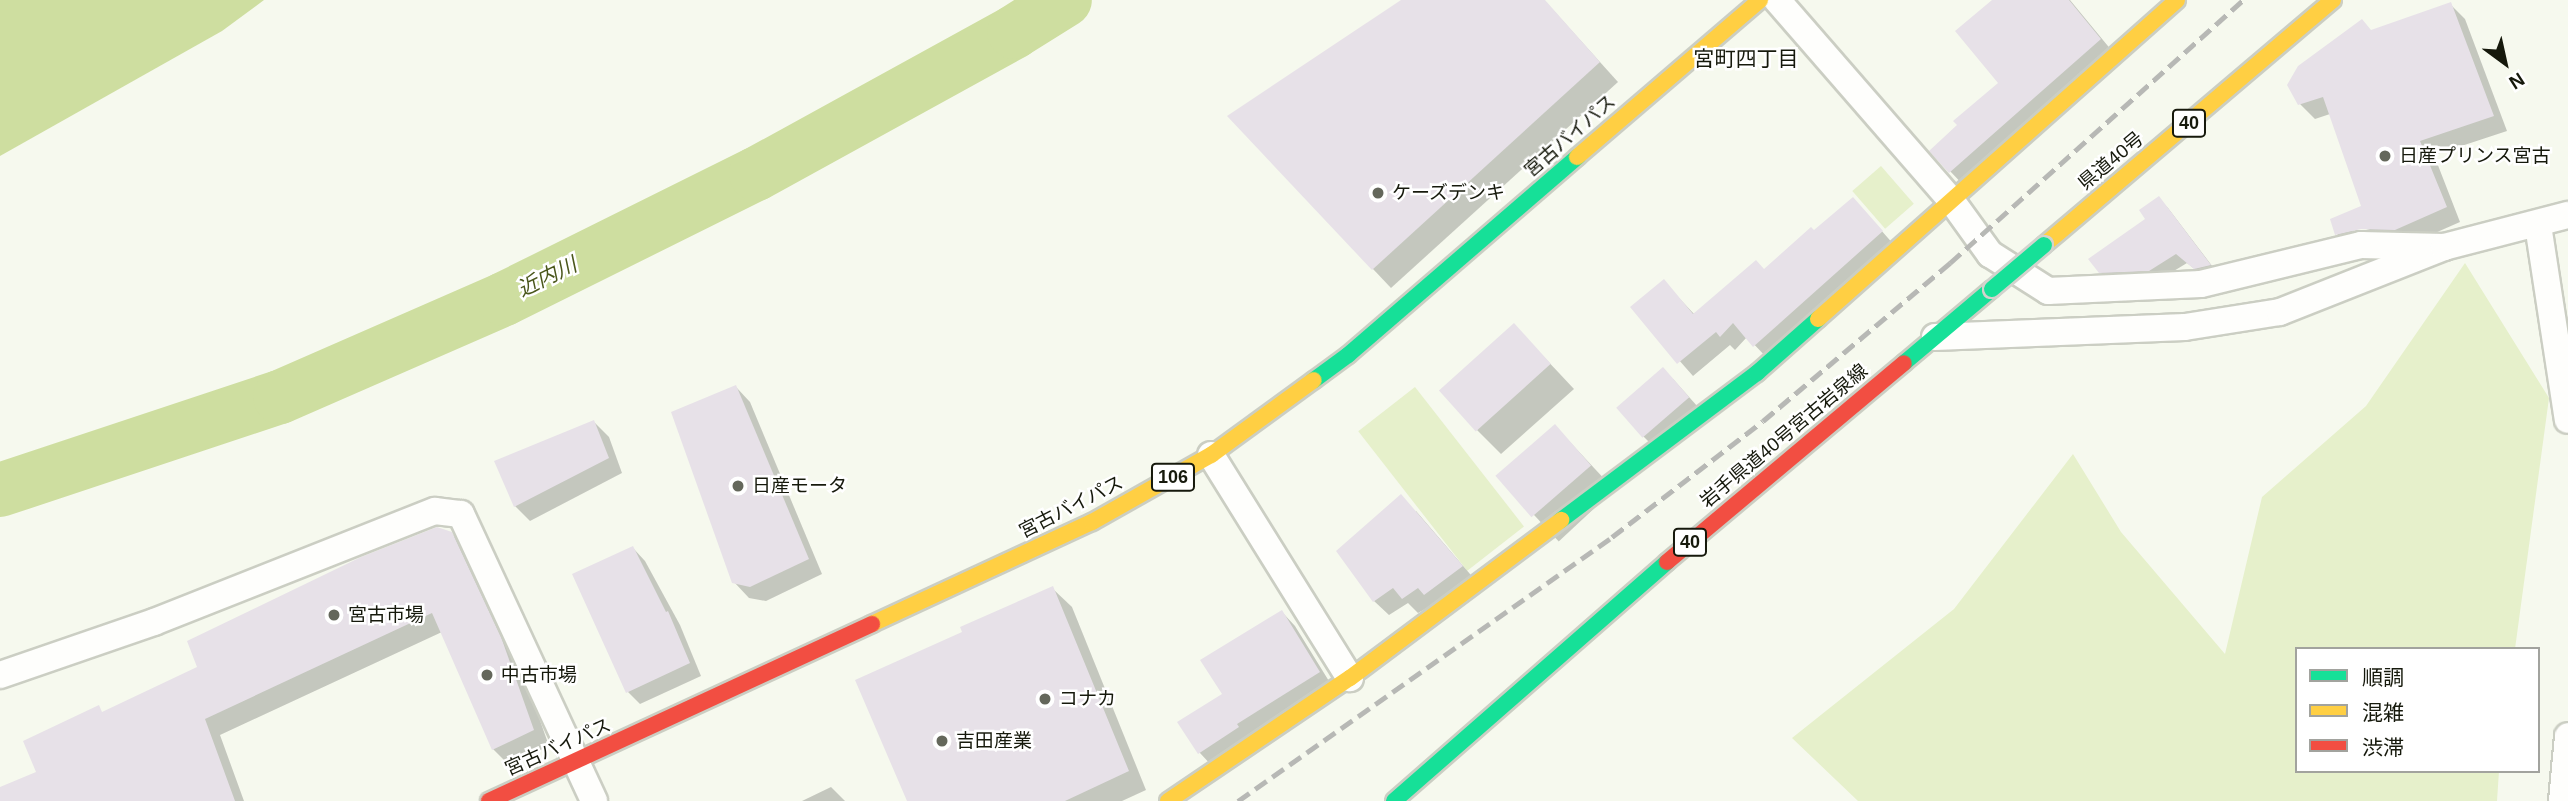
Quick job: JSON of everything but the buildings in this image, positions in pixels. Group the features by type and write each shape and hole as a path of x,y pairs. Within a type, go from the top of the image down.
{"main road":[{"name":"宮古バイパス","path":"489,801 579,762 1092,522 1211,455 1348,355 1760,0"},
{"path":"1168,801 1350,678 1757,373 2177,0"},
{"name":"県道40号","path":"2044,245 2333,0"},
{"name":"岩手県道40号宮古岩泉線","path":"1394,801 1667,562 2044,245"}],"street":[{"path":"1777,0 1951,200 1990,254 2048,291 2201,285 2361,245 2444,247"},
{"path":"1935,337 2185,327 2280,312 2444,247 2538,225 2568,215"},
{"path":"2538,225 2568,420"},
{"path":"1211,455 1350,678"},
{"path":"0,675 154,622 435,511 461,514 579,762 594,801"},
{"path":"2562,801 2568,736"}],"shaded area":[{"path":"0,0 264,0 222,31 0,156"},
{"path":"1881,166 1914,204 1885,229 1852,191"},
{"path":"2465,263 2549,398 2515,647 2295,647 2295,773 2499,773 2497,801 1858,801 1792,738 1954,609 2073,454 2121,532 2225,654 2262,497 2366,406"},
{"path":"1415,387 1524,526 1467,571 1358,431"}],"waterway":[{"name":"近内川","path":"0,490 280,397 504,299 756,174 1014,32 1065,0"}],"railway":[{"path":"1238,801 1612,537 1763,421 1950,263 2243,0"}],"traffic: fast":[{"path":"1314,380 1348,355 1577,157"},
{"path":"1992,289 2044,245"},
{"path":"1904,363 1992,289"},
{"path":"1561,520 1757,373 1818,319"},
{"path":"1394,801 1667,562"}],"traffic: slow":[{"path":"1577,157 1760,0"},
{"path":"1818,319 2177,0"},
{"path":"2044,245 2333,0"},
{"path":"872,624 1092,522 1211,455 1314,380"},
{"path":"1168,801 1350,678 1561,520"}],"traffic: jam":[{"path":"1667,562 1904,363"},
{"path":"489,801 872,624"}],"place":[{"name":"日産プリンス宮古","path":"2385,156"},
{"name":"ケーズデンキ","path":"1378,193"},
{"name":"日産モータ","path":"738,486"},
{"name":"宮古市場","path":"334,615"},
{"name":"中古市場","path":"487,675"},
{"name":"コナカ","path":"1045,699"},
{"name":"吉田産業","path":"942,741"}],"district":[{"name":"宮町四丁目","path":"1746,59"}]}
